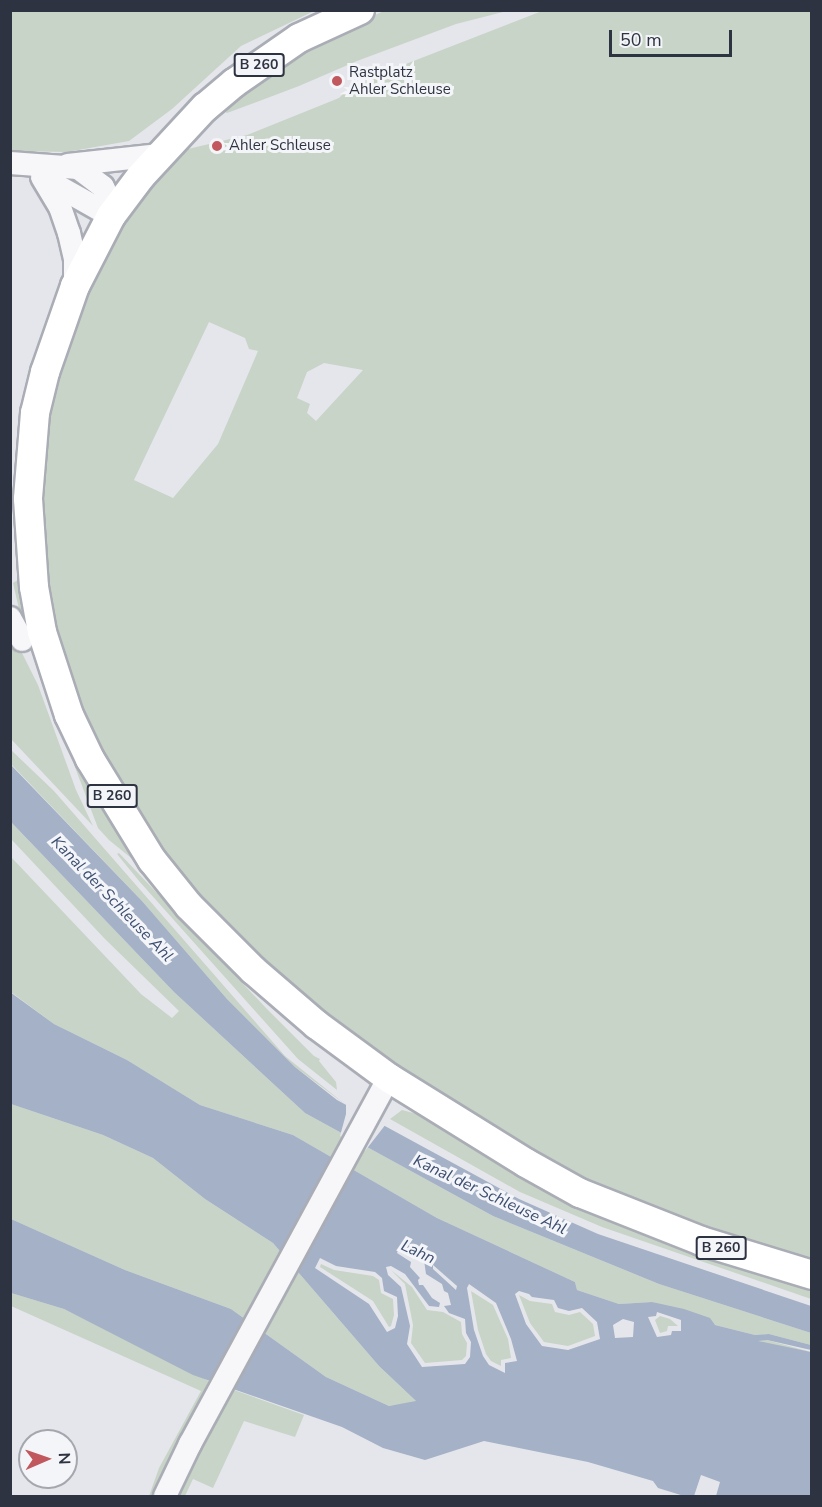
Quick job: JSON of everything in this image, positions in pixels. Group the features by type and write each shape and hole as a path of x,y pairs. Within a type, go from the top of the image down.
{"main road":[{"name":"B 260","path":"360,10 299,38 234,83 205,107 159,156 111,216 75,286 59,328 35,413 28,499 34,586 42,632 69,715 90,759 129,825 152,860 189,906 253,970 384,1085 580,1193 700,1241 812,1275"}],"street":[{"path":"34,168 159,156"},
{"path":"34,168 78,168 92,176 103,187 109,199 111,216"},
{"path":"34,168 60,207 75,259 75,286"},
{"path":"10,618 22,640"},
{"path":"165,1497 190,1444 384,1085"}],"green space":[{"path":"11,10 314,11 241,46 172,109 129,141 67,152 11,151"},
{"path":"384,11 507,11 456,24 227,113 222,110 224,106 322,38"},
{"path":"542,11 811,11 811,1266 774,1256 581,1180 409,1073 285,986 191,892 129,806 82,715 55,638 39,518 45,426 72,327 98,267 137,202 169,162 188,149 247,135 339,98 350,87","holes":["209,322 245,338 249,349 258,351 218,444 173,498 134,480","324,363 363,370 316,421 307,413 310,404 297,398 307,372"]},
{"path":"21,578 141,866 98,828 25,635 13,583"},
{"path":"10,629 38,685 76,790 93,826 11,739"},
{"path":"10,749 54,791 285,1056 346,1105 295,1067 227,999 142,901 11,764"},
{"path":"11,822 174,992 305,1113 493,1216 659,1284 811,1333 811,1345 769,1334 755,1335 715,1325 652,1302 619,1304 577,1290 575,1282 437,1218 293,1135 200,1105 127,1060 54,1024 11,992 11,857 141,994 172,1018 179,1011 105,939 11,839"},
{"path":"119,853 266,1008 314,1056 320,1059 319,1061 336,1082 337,1090 298,1059 139,881 117,854"},
{"path":"11,1104 103,1135 153,1158 205,1199 273,1243 379,1366 417,1402 389,1406 326,1377 231,1309 125,1270 11,1219"},
{"path":"402,1110 417,1114 515,1171 811,1282 811,1299 602,1227 520,1192 390,1119"},
{"path":"321,1264 334,1270 373,1276 379,1280 381,1293 393,1299 394,1315 391,1326 389,1327 373,1301 320,1267"},
{"path":"391,1270 412,1287 427,1310 443,1312 461,1322 462,1334 467,1343 466,1356 462,1360 425,1363 411,1343 413,1325 405,1284"},
{"path":"471,1291 493,1305 508,1339 511,1358 501,1360 501,1366 491,1361 486,1354 478,1330"},
{"path":"11,1293 64,1309 209,1381 153,1496 149,1496 159,1468 201,1391 11,1306"},
{"path":"519,1295 530,1301 552,1304 555,1312 569,1315 580,1312 593,1324 595,1336 568,1346 544,1342 530,1323"},
{"path":"660,1316 670,1319 678,1326 668,1326 667,1331 660,1333 655,1320"},
{"path":"758,1340 767,1340 811,1352 759,1343"},
{"path":"234,1390 304,1415 295,1437 244,1421 213,1488 193,1479 185,1496 176,1496 197,1447 202,1449"}],"water":[{"name":"Kanal der Schleuse Ahl","path":"10,764 142,901 227,999 295,1067 337,1100 519,1199 598,1234 811,1306 811,1333 659,1284 493,1216 305,1113 174,992 11,822"},
{"name":"Lahn","path":"10,992 54,1024 127,1060 200,1105 293,1135 437,1218 575,1282 577,1290 619,1304 652,1302 684,1309 710,1318 715,1325 755,1335 769,1334 811,1345 811,1350 767,1340 758,1341 811,1352 811,1496 716,1496 720,1482 701,1475 694,1496 684,1496 658,1488 653,1481 588,1462 484,1441 425,1460 383,1448 342,1427 193,1375 64,1309 11,1293 11,1219 125,1270 231,1309 326,1377 389,1406 416,1401 379,1366 273,1243 205,1199 153,1158 103,1135 11,1104","holes":["399,1248 424,1260 426,1274 442,1284 444,1291 448,1293 451,1305 444,1306 449,1313 465,1319 466,1333 471,1342 470,1357 465,1364 422,1367 407,1344 410,1326 401,1287 388,1275 386,1267 391,1266 405,1274 429,1306 439,1307 440,1303 432,1298 423,1285 419,1285 420,1278 410,1267 411,1262 397,1253","320,1258 336,1266 375,1272 382,1278 384,1291 397,1297 398,1316 395,1328 387,1332 369,1304 315,1268","433,1265 457,1286 456,1290 433,1269","469,1284 496,1303 511,1339 517,1361 505,1363 505,1373 489,1365 483,1356 474,1330 467,1288","519,1291 532,1297 554,1300 558,1308 569,1311 582,1308 597,1322 600,1339 568,1350 542,1346 526,1324 515,1294","657,1312 681,1320 681,1331 672,1331 671,1335 657,1337 648,1317 656,1316","623,1319 634,1322 633,1337 615,1338 613,1325"]}],"pier":[{"path":"346,1102 386,1124 365,1151 340,1136 346,1114"}],"place":[{"name":"Rastplatz Ahler Schleuse","path":"337,81"},
{"name":"Ahler Schleuse","path":"217,146"}]}
